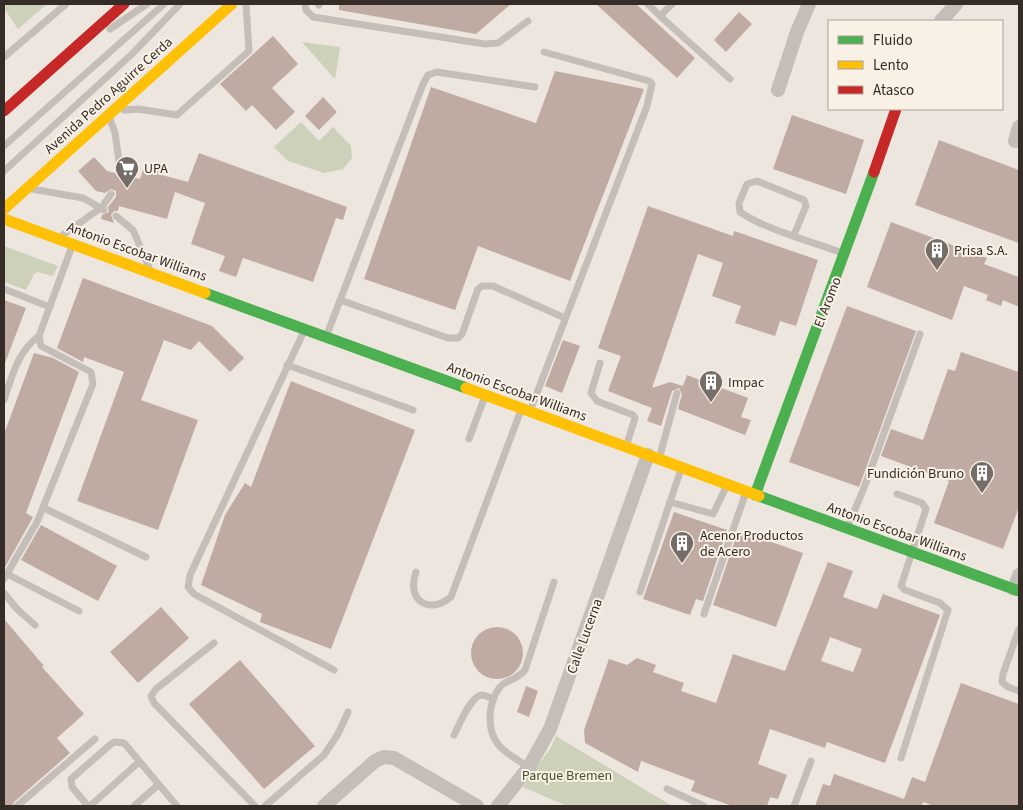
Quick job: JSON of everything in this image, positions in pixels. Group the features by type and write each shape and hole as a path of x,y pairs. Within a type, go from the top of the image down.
{"street":[{"path":"4,111 124,4"},
{"name":"Avenida Pedro Aguirre Cerda","path":"4,209 232,4"},
{"path":"778,90 796,32 809,4"},
{"path":"942,20 956,4"},
{"name":"El Aromo","path":"751,493 845,254 896,110"},
{"path":"1015,141 1019,126"},
{"name":"Antonio Escobar Williams","path":"4,218 1017,590"},
{"name":"Calle Lucerna","path":"498,806 529,767 544,742 653,457"},
{"path":"1017,590 1019,575"},
{"path":"324,806 375,761 384,757 394,758 477,806"}],"lane":[{"path":"4,57 66,4"},
{"path":"46,74 147,4"},
{"path":"4,146 164,4"},
{"path":"4,171 132,54 180,4"},
{"path":"121,175 111,113 138,109 177,115 249,51 246,4"},
{"path":"305,4 306,10 313,17 485,44 498,43 528,21"},
{"path":"648,4 730,79"},
{"path":"660,16 672,4"},
{"path":"416,572 412,582 414,593 421,602 431,606 442,604 451,597 565,318 647,106 652,84 649,81 544,52"},
{"path":"326,337 422,84 428,75 437,72 535,87"},
{"path":"794,235 806,206 804,200 757,181 747,184 739,203 740,212 748,218 845,254"},
{"path":"27,188 50,194 83,198 103,209"},
{"path":"58,238 103,209 111,194"},
{"path":"116,216 133,230 151,272"},
{"path":"4,400 18,361 28,345 39,336 73,244"},
{"path":"340,300 448,338 458,338 462,334 478,290 482,286 493,286 565,318"},
{"path":"4,289 50,307"},
{"path":"305,329 190,575 188,587 194,594 334,670"},
{"path":"846,528 864,488 920,334"},
{"path":"39,336 41,346 91,372 93,384 44,508 5,577 79,611"},
{"path":"600,362 591,393 597,401 633,415 635,418 626,447"},
{"path":"287,365 413,410"},
{"path":"653,457 677,393"},
{"path":"469,440 485,395"},
{"path":"640,592 682,467"},
{"path":"670,502 713,514 727,484"},
{"path":"704,614 751,493"},
{"path":"897,494 926,505 924,516 904,571 901,586 905,590 946,606 948,616 901,758"},
{"path":"44,508 146,557"},
{"path":"529,767 509,755 493,739 490,726 490,707 500,686 518,678 525,670 554,582"},
{"path":"4,593 34,625"},
{"path":"1019,629 1002,682 1019,692"},
{"path":"214,643 156,689 151,696 154,703 255,806"},
{"path":"454,735 468,707 476,697 482,695 494,699"},
{"path":"265,806 324,755 338,734 348,712"},
{"path":"17,806 95,739"},
{"path":"139,762 89,806 71,784 73,776 115,742 124,743 177,806"},
{"path":"794,806 811,761"},
{"path":"134,806 158,785"},
{"path":"667,789 704,806"}],"green space":[{"path":"4,4 47,4 18,29 4,8"},
{"path":"302,42 340,47 335,79"},
{"path":"301,122 319,141 333,127 351,146 352,158 343,169 324,173 288,161 274,147"},
{"path":"4,246 58,266 53,276 38,272 34,274 26,290 4,282"},
{"name":"Parque Bremen","path":"556,736 672,806 567,806 523,787 551,747"}],"building":[{"path":"339,4 511,4 476,34 339,10"},
{"path":"596,4 636,4 695,58 677,78"},
{"path":"739,12 752,24 726,52 714,40"},
{"path":"273,36 298,64 272,88 295,112 276,130 252,105 246,111 220,84"},
{"path":"555,71 644,89 570,281 478,246 455,310 364,279 431,87 536,123"},
{"path":"323,97 337,112 319,130 305,116"},
{"path":"792,115 864,140 846,194 773,169"},
{"path":"939,140 1019,170 1019,243 915,205"},
{"path":"199,153 347,207 343,220 336,218 313,282 243,258 236,277 219,271 225,256 191,244 205,203 175,192 167,219 119,206 118,211 114,211 111,215 114,223 101,219 102,215 109,212 108,207 116,197 116,191 111,189 105,193 96,191 78,171 94,157 107,171 115,173 120,180 126,176 140,179 144,167 159,171 158,174 188,182"},
{"path":"648,206 733,236 734,231 818,260 796,326 780,321 775,336 735,323 741,306 712,296 723,263 698,254 652,388 670,382 683,386 687,375 748,398 741,417 751,420 745,435 678,409 682,394 679,388 672,391 661,426 647,421 652,408 608,391 621,356 598,348"},
{"name":"Prisa S.A.","path":"891,222 987,258 984,264 1019,277 1019,307 1003,300 1001,306 986,300 988,295 964,286 952,320 867,287"},
{"path":"83,278 212,326 244,358 230,372 199,341 191,350 164,340 141,400 198,420 158,530 77,501 124,372 84,357 83,362 57,348"},
{"path":"4,300 26,308 5,363 4,363"},
{"path":"847,306 916,331 859,487 789,462"},
{"path":"563,340 580,346 562,393 545,386"},
{"path":"961,352 1019,372 1019,507 1003,549 934,523 949,481 881,456 891,429 923,440 948,369 955,371"},
{"path":"34,353 53,358 79,372 26,513 33,517 4,569 4,434"},
{"path":"291,381 415,430 331,649 260,622 262,614 201,585 225,515 245,483 251,487"},
{"name":"Acenor Productos de Acero","path":"674,512 727,530 703,601 696,599 690,615 643,599"},
{"path":"41,525 117,566 98,601 21,560"},
{"path":"743,532 803,553 776,627 713,605 737,534 741,535"},
{"path":"828,562 853,571 843,597 877,609 883,594 940,615 885,763 827,742 825,748 770,729 758,764 787,775 778,799 770,797 767,806 732,806 691,791 695,781 641,761 638,772 585,743 584,730 609,659 627,665 637,658 656,665 653,672 684,683 681,691 716,703 733,654 785,671","holes":["830,637 862,649 853,672 821,661"]},
{"path":"161,607 189,638 138,683 110,652"},
{"path":"4,619 44,666 42,667 84,714 57,738 70,753 14,802 12,806 4,806"},
{"path":"497,627 507,629 515,635 521,643 523,653 521,663 515,671 507,677 497,679 487,677 479,671 473,663 471,653 473,643 479,635 487,629"},
{"path":"240,660 315,746 264,789 189,704"},
{"path":"961,683 1019,704 1019,806 934,806 923,802 922,806 815,806 823,784 830,786 834,774 904,799 912,777 925,782"},
{"path":"526,686 538,691 529,717 517,712"}],"traffic: fast":[{"path":"755,495 874,172"},
{"path":"205,293 466,388"},
{"path":"759,496 1019,591"}],"traffic: slow":[{"path":"4,209 232,4"},
{"path":"4,219 205,293"},
{"path":"466,388 759,496"}],"traffic: jam":[{"path":"4,111 124,4"},
{"path":"874,172 896,110"}],"place":[{"name":"UPA","path":"127,189"},
{"name":"Prisa S.A.","path":"937,271"},
{"name":"Impac","path":"711,403"},
{"name":"Fundición Bruno","path":"982,494"},
{"name":"Acenor Productos de Acero","path":"682,564"}]}
